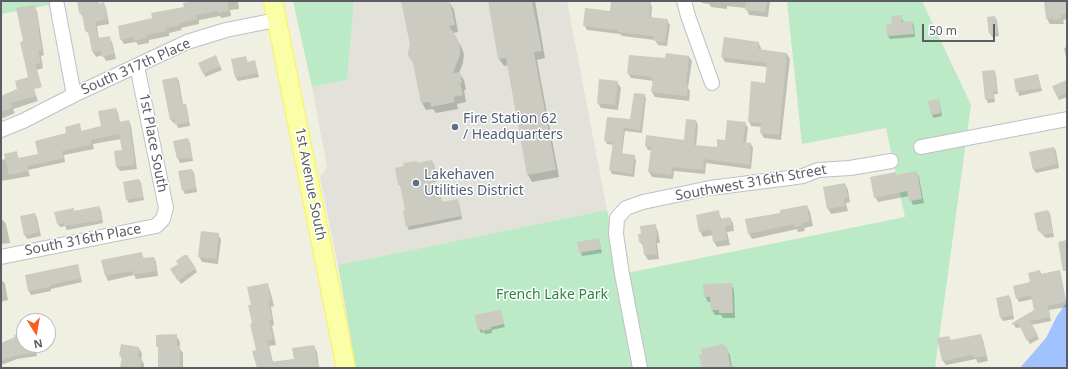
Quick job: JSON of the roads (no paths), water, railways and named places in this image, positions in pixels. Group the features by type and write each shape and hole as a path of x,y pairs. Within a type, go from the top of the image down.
{"main road":[{"name":"1st Avenue South","path":"273,1 346,368"}],"street":[{"path":"684,1 712,83"},
{"path":"57,5 74,95"},
{"name":"South 317th Place","path":"1,130 23,121 74,95 187,42 226,30 276,20"},
{"name":"1st Place South","path":"137,66 166,208 163,219"},
{"path":"921,147 1067,119"},
{"name":"Southwest 316th Street","path":"640,368 616,234 617,218 626,208 655,200 714,188 799,177 818,170 850,168 891,161"},
{"name":"South 316th Place","path":"1,257 156,226 163,219"}],"water":[{"path":"1067,302 1067,368 1020,368 1046,338 1057,316"}],"place":[{"name":"Fire Station 62 / Headquarters","path":"455,127"},
{"name":"Lakehaven Utilities District","path":"416,183"}],"park label":[{"name":"French Lake Park","path":"552,295"}]}
